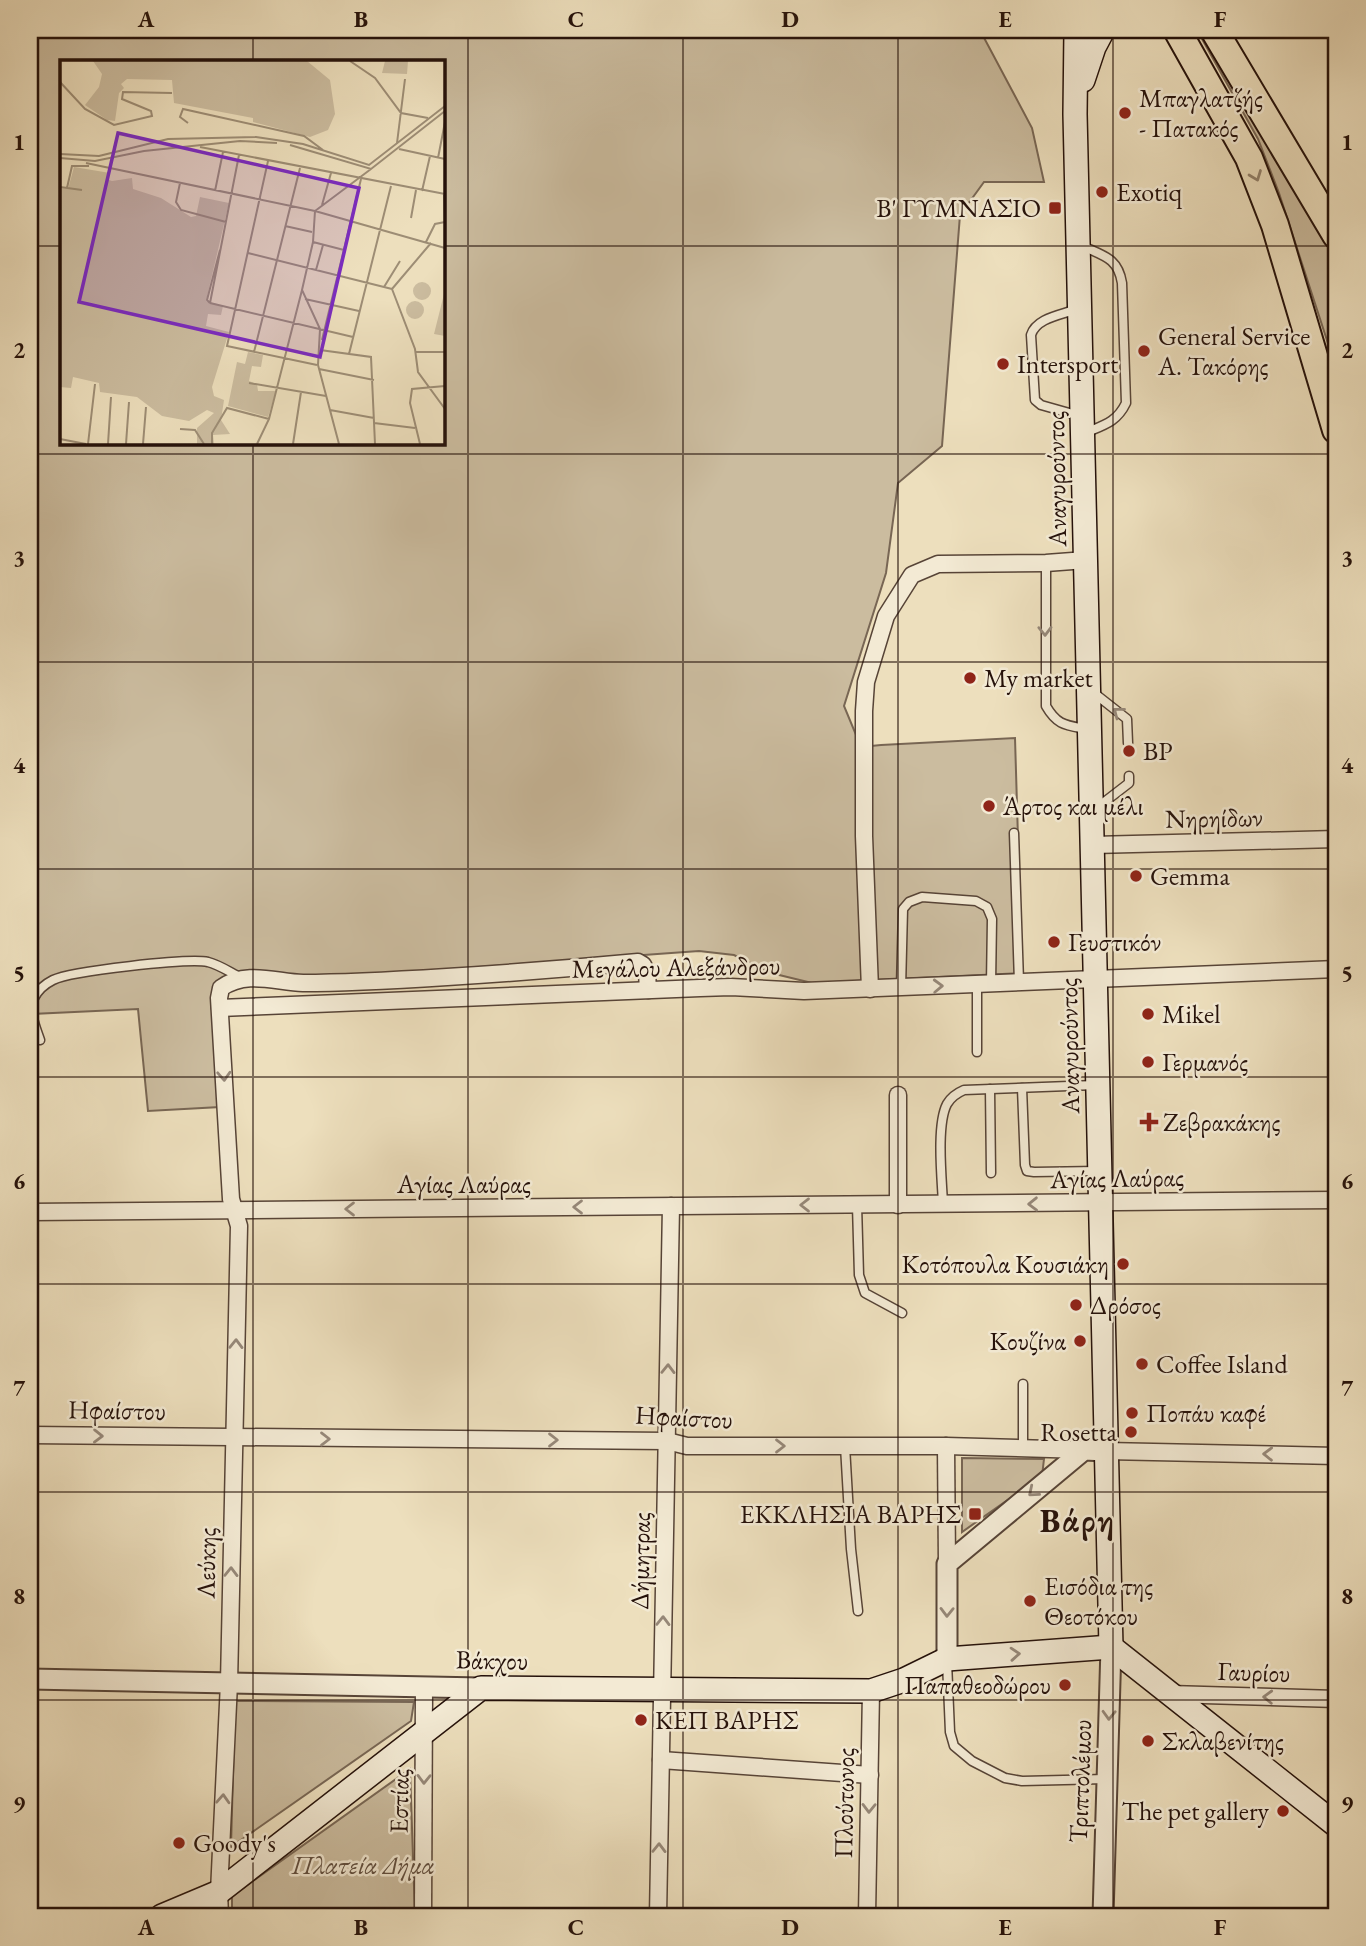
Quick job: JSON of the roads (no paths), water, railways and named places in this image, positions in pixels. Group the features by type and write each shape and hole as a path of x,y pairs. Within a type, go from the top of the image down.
{"main road":[{"name":"Αναγυρούντος","path":"1076,30 1075,114 1111,1647"},
{"name":"Αναγυρούντος","path":"1075,114 1088,62 1103,30"},
{"path":"1177,30 1249,158 1275,225 1336,430"},
{"path":"1214,30 1336,235"},
{"path":"947,1659 1111,1647 1336,1825"},
{"name":"Βάκχου","path":"481,1688 871,1691 904,1680 947,1659"},
{"path":"162,1916 219,1892 481,1688"}],"street":[{"path":"870,989 864,836 864,711 866,682 886,616 912,575 937,564 1086,560"},
{"name":"Νηρηίδων","path":"1093,845 1336,839"},
{"path":"235,1210 231,1199 219,998 221,988 242,978 340,983 559,970 638,962 647,973 648,990"},
{"name":"Μεγάλου Αλεξάνδρου","path":"220,1008 731,987 804,991 901,988 1336,969"},
{"path":"898,1095 898,1205"},
{"name":"Αγίας Λαύρας","path":"30,1212 1336,1200"},
{"name":"Δήμητρας","path":"658,1916 671,1206"},
{"name":"Λεύκης","path":"220,1916 229,1683 239,1226 235,1210"},
{"name":"Ηφαίστου","path":"30,1436 667,1441 687,1446 946,1446 1336,1456"},
{"path":"946,1446 947,1659"},
{"path":"947,1564 1083,1450"},
{"name":"Τριπτολέμου","path":"1102,1916 1111,1647"},
{"name":"Βάκχου","path":"30,1679 481,1688"},
{"name":"Εστίας","path":"423,1916 424,1687"},
{"name":"Πλούτωνος","path":"867,1916 871,1691"},
{"name":"Γαυρίου","path":"1170,1694 1336,1699"},
{"path":"661,1760 870,1775"}],"lane":[{"path":"1078,244 1116,263 1121,271 1126,404 1121,414 1107,424 1083,426 1035,400 1031,335 1034,327 1040,322 1080,308"},
{"path":"1046,563 1046,706 1054,720 1090,730"},
{"path":"1089,689 1128,719 1128,743"},
{"path":"1092,812 1129,783 1129,776"},
{"path":"1014,832 1019,982"},
{"path":"901,988 902,909 909,902 922,897 976,901 986,907 992,919 977,1052"},
{"path":"40,1040 32,1009 33,999 41,988 69,975 184,962 207,962 242,978"},
{"path":"943,1204 942,1123 947,1104 954,1095 964,1090 1098,1085"},
{"path":"1022,1088 1027,1171 1100,1170"},
{"path":"990,1089 991,1173"},
{"path":"857,1205 861,1286 865,1293 902,1313"},
{"path":"1023,1384 1023,1448"},
{"path":"845,1446 851,1549 858,1611"},
{"path":"947,1659 950,1732 954,1746 972,1761 1005,1778 1107,1779"}],"place":[{"name":"Μπαγλατζής - Πατακός","path":"1125,113"},
{"name":"Exotiq","path":"1102,192"},
{"name":"Β' ΓΥΜΝΑΣΙΟ","path":"1055,208"},
{"name":"General Service Α. Τακόρης","path":"1144,351"},
{"name":"Intersport","path":"1003,364"},
{"name":"My market","path":"970,678"},
{"name":"BP","path":"1129,751"},
{"name":"Άρτος και μέλι","path":"989,806"},
{"name":"Gemma","path":"1136,876"},
{"name":"Γευστικόν","path":"1054,942"},
{"name":"Mikel","path":"1148,1014"},
{"name":"Γερμανός","path":"1148,1062"},
{"name":"Ζεβρακάκης","path":"1149,1122"},
{"name":"Κοτόπουλα Κουσιάκη","path":"1123,1264"},
{"name":"Δρόσος","path":"1076,1305"},
{"name":"Κουζίνα","path":"1080,1341"},
{"name":"Coffee Island","path":"1142,1364"},
{"name":"Ποπάυ καφέ","path":"1132,1413"},
{"name":"Rosetta","path":"1131,1432"},
{"name":"ΕΚΚΛΗΣΙΑ ΒΑΡΗΣ","path":"975,1514"},
{"name":"Εισόδια της Θεοτόκου","path":"1030,1601"},
{"name":"Παπαθεοδώρου","path":"1065,1685"},
{"name":"ΚΕΠ ΒΑΡΗΣ","path":"641,1720"},
{"name":"Σκλαβενίτης","path":"1148,1741"},
{"name":"The pet gallery","path":"1283,1811"},
{"name":"Goody's","path":"179,1843"}],"district":[{"name":"Βάρη","path":"1078,1520"}],"park label":[{"name":"Πλατεία Δήμα","path":"363,1865"}]}
